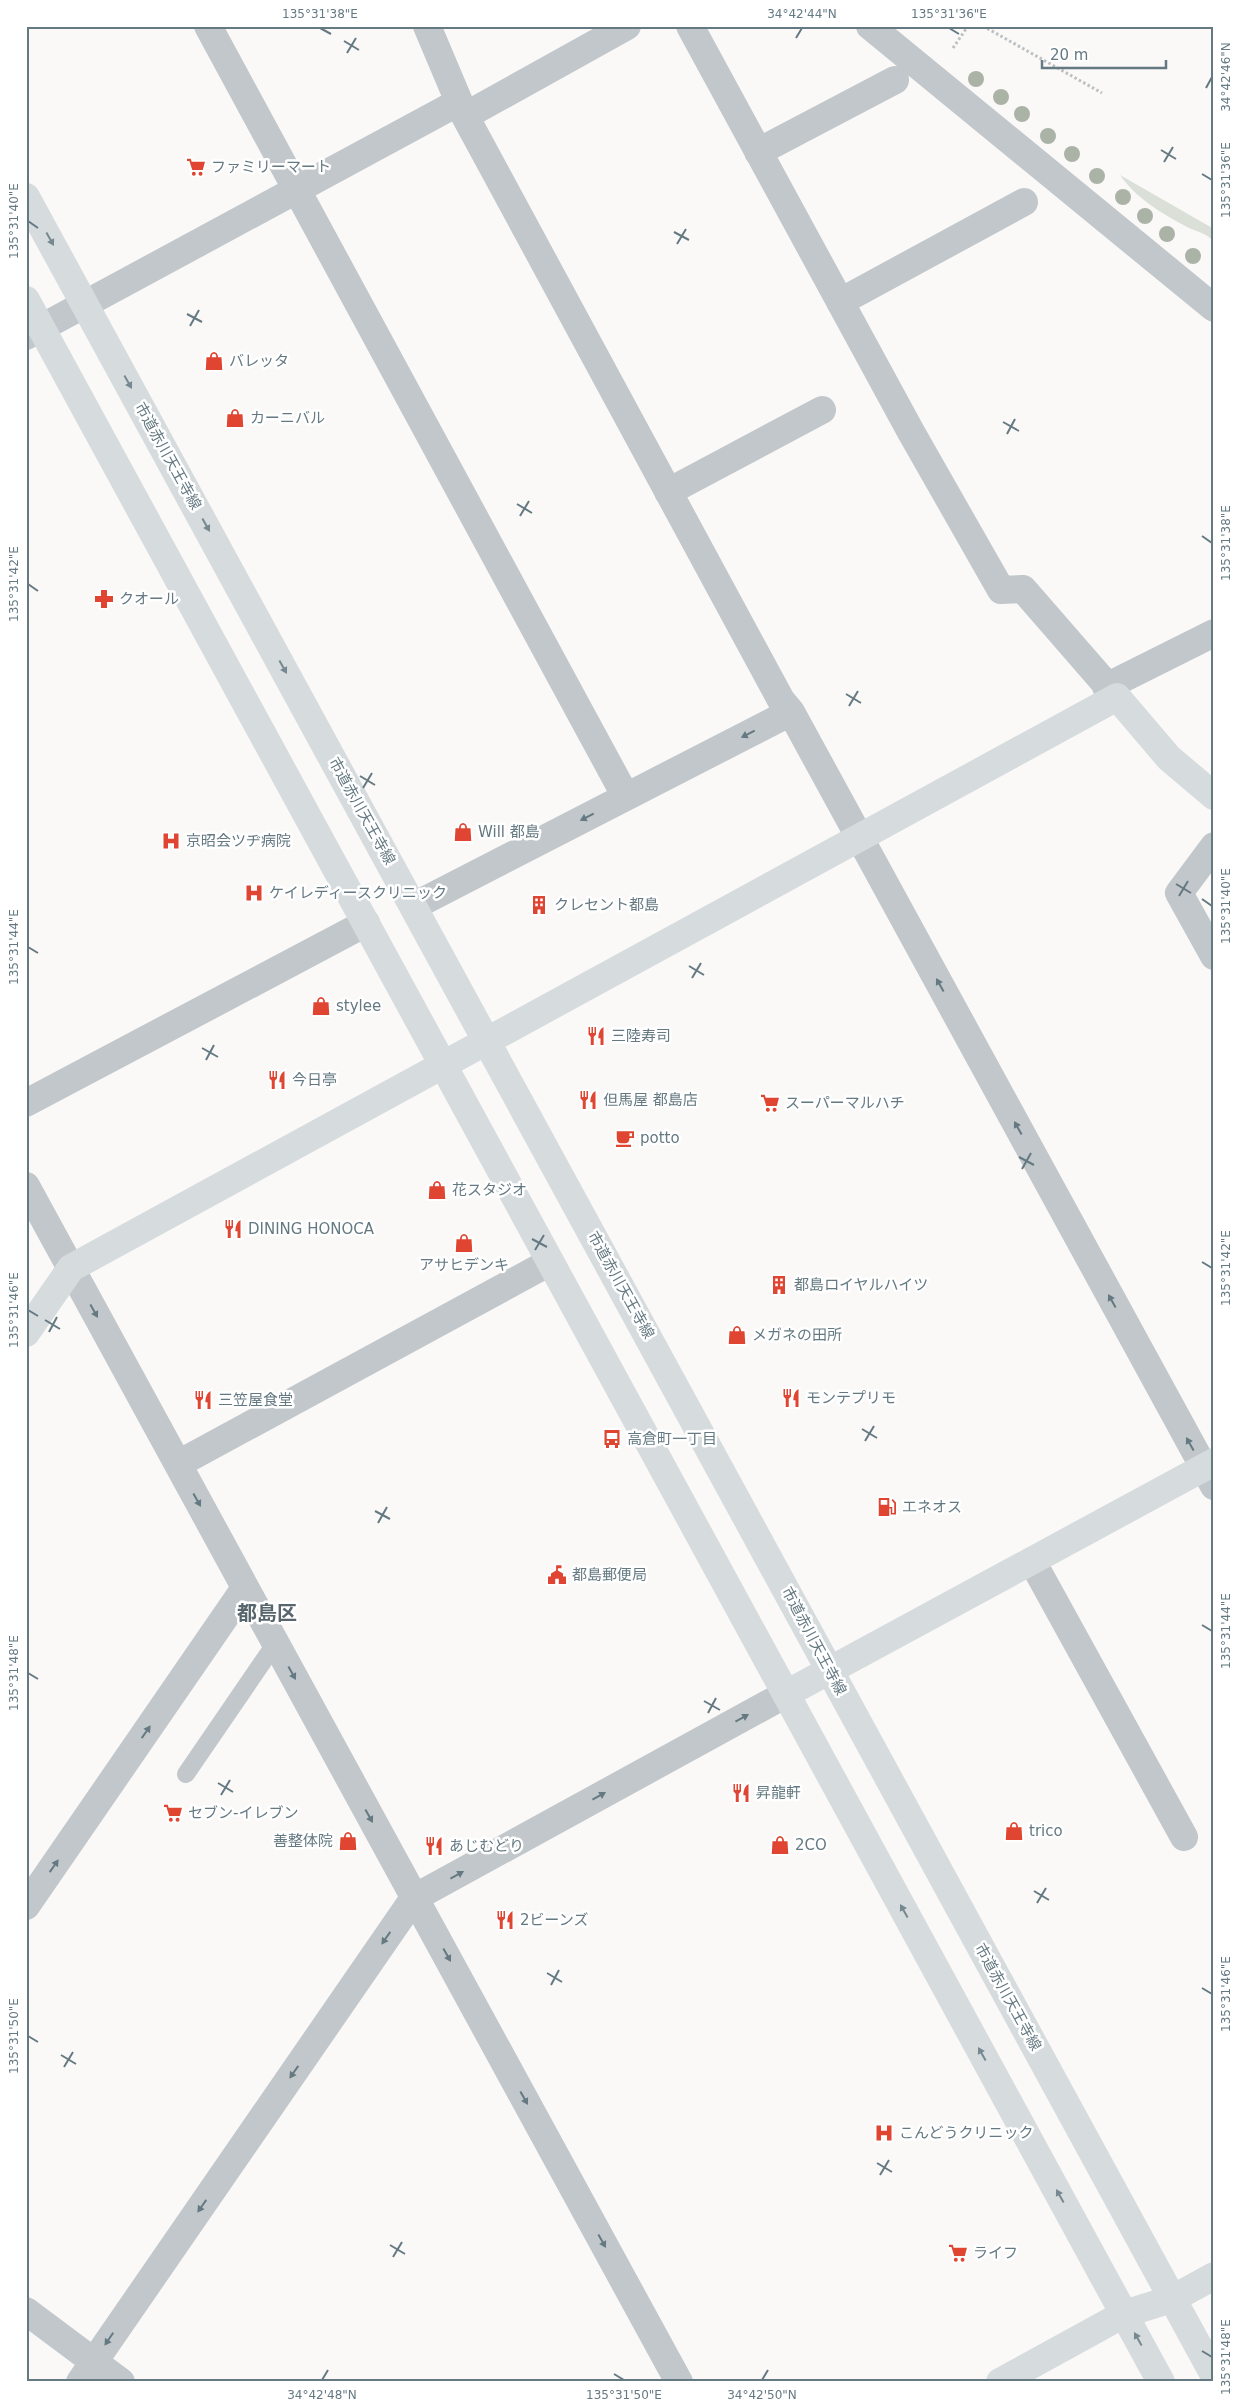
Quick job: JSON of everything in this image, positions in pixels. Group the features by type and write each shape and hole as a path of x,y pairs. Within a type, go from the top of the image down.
{"main road":[{"name":"市道赤川天王寺線","path":"26,197 1214,2375"},
{"path":"26,300 34,332 366,923 1161,2382"},
{"path":"26,1333 71,1268 860,838 1112,692 1169,758 1214,796"},
{"path":"786,1694 1032,1560 1210,1472"},
{"path":"1000,2382 1124,2314 1172,2299 1214,2276"}],"street":[{"path":"208,26 626,797"},
{"path":"427,26 462,109 668,492 781,700 791,712 1210,1472"},
{"path":"34,332 296,190 627,26"},
{"path":"690,26 910,432 1001,590 1023,589 1112,692 1214,633"},
{"path":"870,26 1214,308"},
{"path":"758,152 895,80"},
{"path":"840,302 1024,202"},
{"path":"668,492 822,410"},
{"path":"414,906 791,712"},
{"path":"1214,846 1179,893 1214,956"},
{"path":"26,1103 366,923"},
{"path":"26,1186 679,2382"},
{"path":"178,1464 550,1262"},
{"path":"1032,1560 1184,1836"},
{"path":"26,1906 245,1588"},
{"path":"87,2372 414,1898 786,1694"},
{"path":"26,2311 87,2372 121,2382"}],"lane":[{"path":"186,1774 275,1644"}],"path":[{"path":"951,51 968,26"},
{"path":"982,26 1102,94"}],"shaded area":[{"path":"1120,175 1214,229 1214,242 1205,235 1187,227 1150,205"}],"place":[{"name":"ファミリーマート","path":"196,167"},
{"name":"バレッタ","path":"214,361"},
{"name":"カーニバル","path":"235,418"},
{"name":"クオール","path":"104,599"},
{"name":"Will 都島","path":"463,832"},
{"name":"京昭会ツヂ病院","path":"171,841"},
{"name":"ケイレディースクリニック","path":"254,893"},
{"name":"クレセント都島","path":"539,905"},
{"name":"stylee","path":"321,1006"},
{"name":"三陸寿司","path":"596,1036"},
{"name":"今日亭","path":"277,1080"},
{"name":"但馬屋 都島店","path":"588,1100"},
{"name":"スーパーマルハチ","path":"770,1103"},
{"name":"potto","path":"625,1138"},
{"name":"花スタジオ","path":"437,1190"},
{"name":"DINING HONOCA","path":"233,1229"},
{"name":"アサヒデンキ","path":"464,1243"},
{"name":"都島ロイヤルハイツ","path":"779,1285"},
{"name":"メガネの田所","path":"737,1335"},
{"name":"モンテプリモ","path":"791,1398"},
{"name":"三笠屋食堂","path":"203,1400"},
{"name":"高倉町一丁目","path":"612,1439"},
{"name":"エネオス","path":"887,1507"},
{"name":"都島郵便局","path":"557,1575"},
{"name":"昇龍軒","path":"741,1793"},
{"name":"セブン-イレブン","path":"173,1813"},
{"name":"trico","path":"1014,1831"},
{"name":"善整体院","path":"348,1841"},
{"name":"2CO","path":"780,1845"},
{"name":"あじむどり","path":"434,1846"},
{"name":"2ビーンズ","path":"505,1920"},
{"name":"こんどうクリニック","path":"884,2133"},
{"name":"ライフ","path":"958,2253"}],"district":[{"name":"都島区","path":"267,1613"}]}
